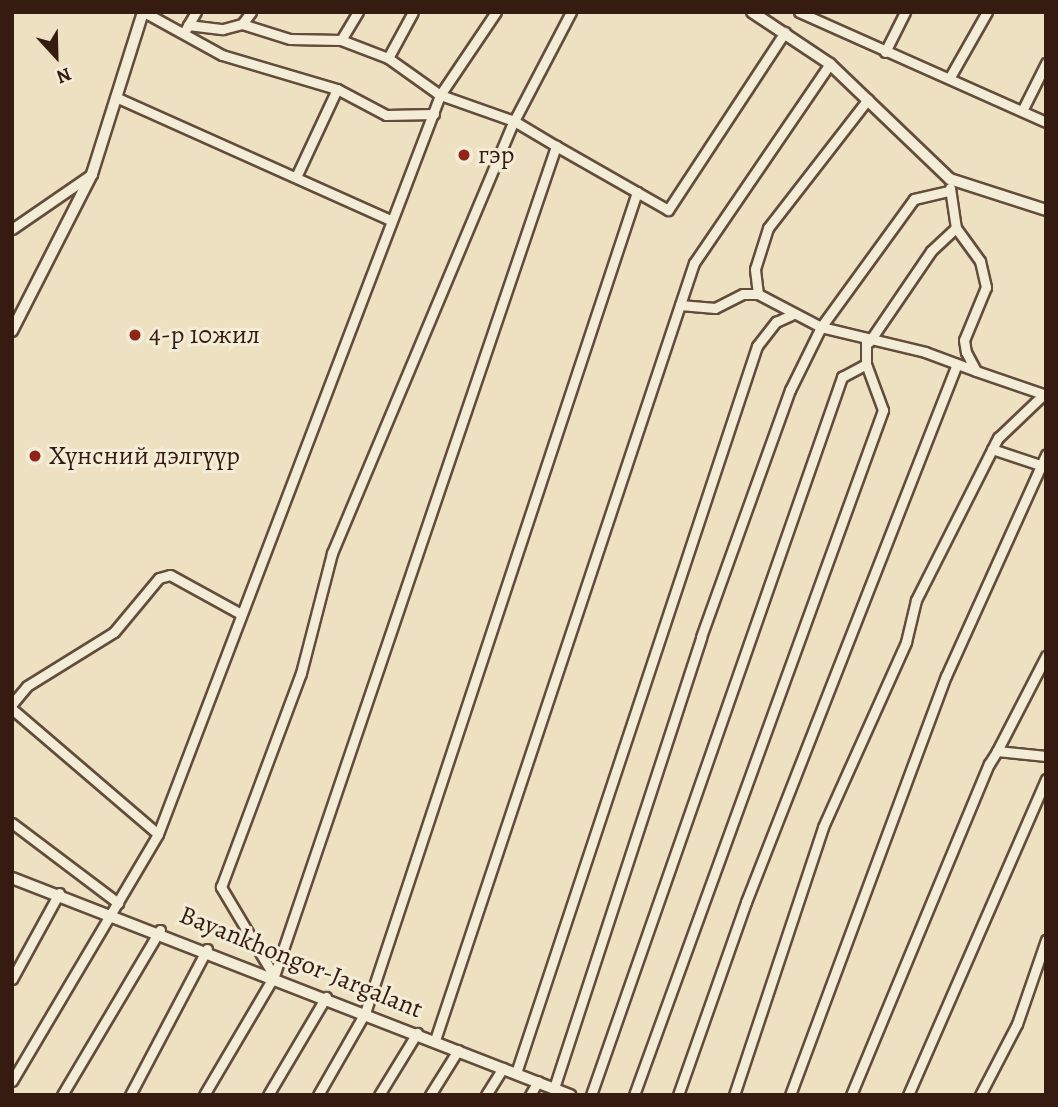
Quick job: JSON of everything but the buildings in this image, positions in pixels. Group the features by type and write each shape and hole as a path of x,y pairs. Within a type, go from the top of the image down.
{"street":[{"path":"12,331 92,174 120,99 143,12 186,29 222,55 337,89 386,115 434,114"},
{"path":"186,29 196,12"},
{"path":"242,23 250,12"},
{"path":"341,40 358,12"},
{"path":"388,58 413,12"},
{"path":"12,1081 158,834 440,95 496,12"},
{"path":"274,976 221,887 301,673 332,553 513,121 571,12"},
{"path":"799,12 1046,121"},
{"path":"885,52 905,12"},
{"path":"950,77 987,12"},
{"path":"754,13 831,64 950,185 1046,210"},
{"path":"186,29 242,23 290,39 341,40 388,58 440,95 513,121 668,210 785,32"},
{"path":"1022,111 1046,63"},
{"path":"435,1040 694,263 831,64"},
{"path":"296,177 337,89"},
{"path":"120,99 391,220"},
{"path":"758,294 755,269 768,229 868,99"},
{"path":"204,1095 274,976 556,146"},
{"path":"12,229 92,174"},
{"path":"950,185 956,228 980,261 986,287 964,340 976,371"},
{"path":"554,1088 719,587 790,390 821,327 914,199 950,185"},
{"path":"318,1095 365,1013 637,192"},
{"path":"634,1095 883,410 866,364 867,342 931,251 956,228"},
{"path":"680,305 715,308 743,294 758,294 791,316 821,327 867,342 957,364 1045,394 992,449 932,565 906,642 823,827 734,1095"},
{"path":"516,1073 757,346 776,322 791,316"},
{"path":"591,1095 842,377 866,364"},
{"path":"678,1095 746,902 957,364"},
{"path":"992,449 1042,466"},
{"path":"790,1095 946,676 1046,455"},
{"path":"12,704 27,686 114,632 159,578 170,575 241,614"},
{"path":"851,1095 997,751 1046,656"},
{"path":"12,709 158,834"},
{"path":"997,751 1046,756"},
{"path":"908,1095 1046,779"},
{"path":"12,823 118,903"},
{"name":"Bayankhongor-Jargalant","path":"12,878 160,930 570,1095"},
{"path":"12,979 59,893"},
{"path":"62,1095 160,930"},
{"path":"980,1095 1017,1024 1046,940"},
{"path":"130,1095 207,949"},
{"path":"268,1095 326,997"},
{"path":"379,1095 417,1033"},
{"path":"430,1095 458,1050"},
{"path":"486,1095 503,1068"},
{"path":"530,1095 538,1081"}],"place":[{"name":"гэр","path":"464,155"},
{"name":"4-р 10жил","path":"135,335"},
{"name":"Хүнсний дэлгүүр","path":"35,456"}]}
